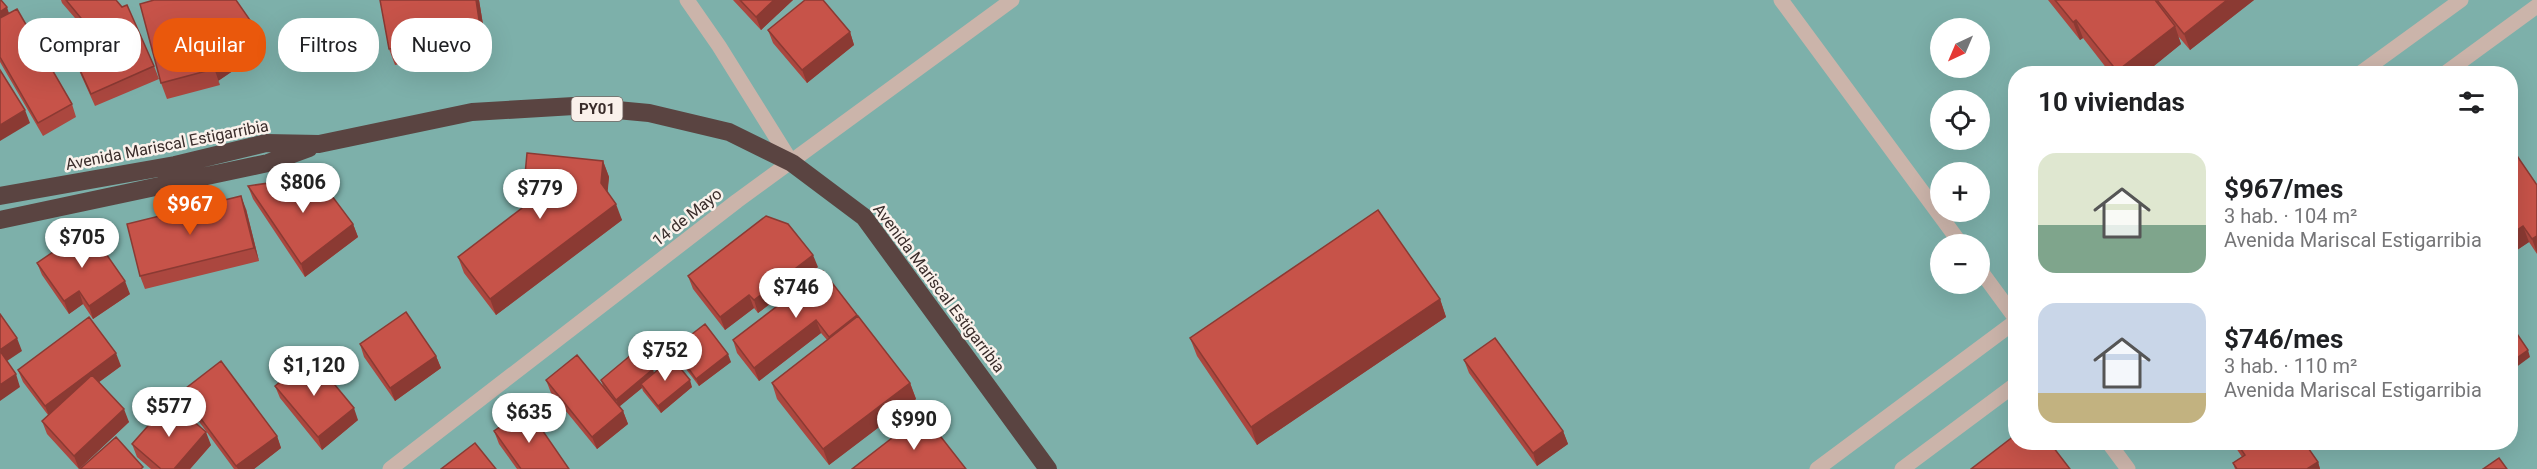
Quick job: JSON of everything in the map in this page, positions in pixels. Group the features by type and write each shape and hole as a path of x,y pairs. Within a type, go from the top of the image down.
{"highway":[{"name":"Avenida Mariscal Estigarribia","path":"0,196 175,165 266,143 319,144 472,112 574,106 650,113 729,132 792,163 864,217 1048,469"},
{"path":"0,220 268,163 319,144"}],"street":[{"path":"687,0 720,46 792,163"},
{"name":"14 de Mayo","path":"390,469 737,201 1012,0"},
{"path":"1781,0 1954,234"},
{"path":"2370,66 2461,0"},
{"path":"2455,66 2537,6"},
{"path":"1990,284 2008,309"},
{"path":"1816,469 2008,326"},
{"path":"1902,469 2008,390"},
{"path":"2114,450 2128,469"}],"water":[{"path":"0,0 2537,0 2537,469 0,469"}],"building":[{"path":"0,0 7,7 0,12"},
{"path":"66,0 116,0 122,7 127,5 133,18 81,18"},
{"path":"154,0 236,0 249,18 153,18 153,53 140,4"},
{"path":"380,0 476,0 479,18 391,18 391,49 389,49"},
{"path":"740,0 774,0 756,17"},
{"path":"805,0 823,0 850,32 802,70 768,30"},
{"path":"2055,0 2155,0 2175,26 2123,66 2113,66 2076,20 2073,22"},
{"path":"2157,0 2227,0 2184,34"},
{"path":"17,9 22,18 18,18 18,72 53,72 72,104 38,123 0,57 0,18"},
{"path":"141,37 153,64 153,66 141,72"},
{"path":"0,70 25,110 0,125"},
{"path":"81,72 140,72 91,94"},
{"path":"158,72 203,72 161,83"},
{"path":"527,153 603,161 601,183 616,204 490,299 458,257 522,208"},
{"path":"2518,157 2537,185 2537,236 2532,239 2523,226 2518,229"},
{"path":"317,176 353,224 301,264 248,186"},
{"path":"241,196 254,248 140,276 127,224"},
{"path":"1378,210 1440,299 1251,427 1190,338"},
{"path":"766,216 788,224 813,255 754,300 749,295 720,317 688,276"},
{"path":"88,228 125,281 89,306 79,291 64,301 37,263"},
{"path":"823,271 857,315 829,337 816,320 754,368 733,340"},
{"path":"406,312 436,356 390,388 360,344"},
{"path":"0,314 17,338 0,350"},
{"path":"858,316 910,383 823,449 772,383"},
{"path":"89,317 116,353 45,406 18,370"},
{"path":"705,324 728,354 696,379 674,348"},
{"path":"2518,335 2528,350 2518,357"},
{"path":"1495,338 1563,431 1533,453 1464,360"},
{"path":"637,350 653,369 616,400 601,380"},
{"path":"0,351 16,374 0,385"},
{"path":"577,355 623,411 592,437 546,380"},
{"path":"311,356 354,408 318,437 275,386"},
{"path":"672,358 690,380 658,406 641,384"},
{"path":"221,361 277,436 236,466 181,392"},
{"path":"92,375 124,409 74,456 42,421"},
{"path":"170,401 206,432 174,469 161,469 132,444"},
{"path":"527,408 569,469 521,469 494,431"},
{"path":"923,414 966,469 852,469"},
{"path":"116,437 143,467 141,469 80,469"},
{"path":"2008,441 2008,450 2055,450 2070,469 1971,469"},
{"path":"475,443 496,469 441,469"},
{"path":"2242,450 2310,450 2318,462 2307,469 2237,469 2233,463 2245,455"},
{"path":"2499,458 2507,469 2483,469"}]}
